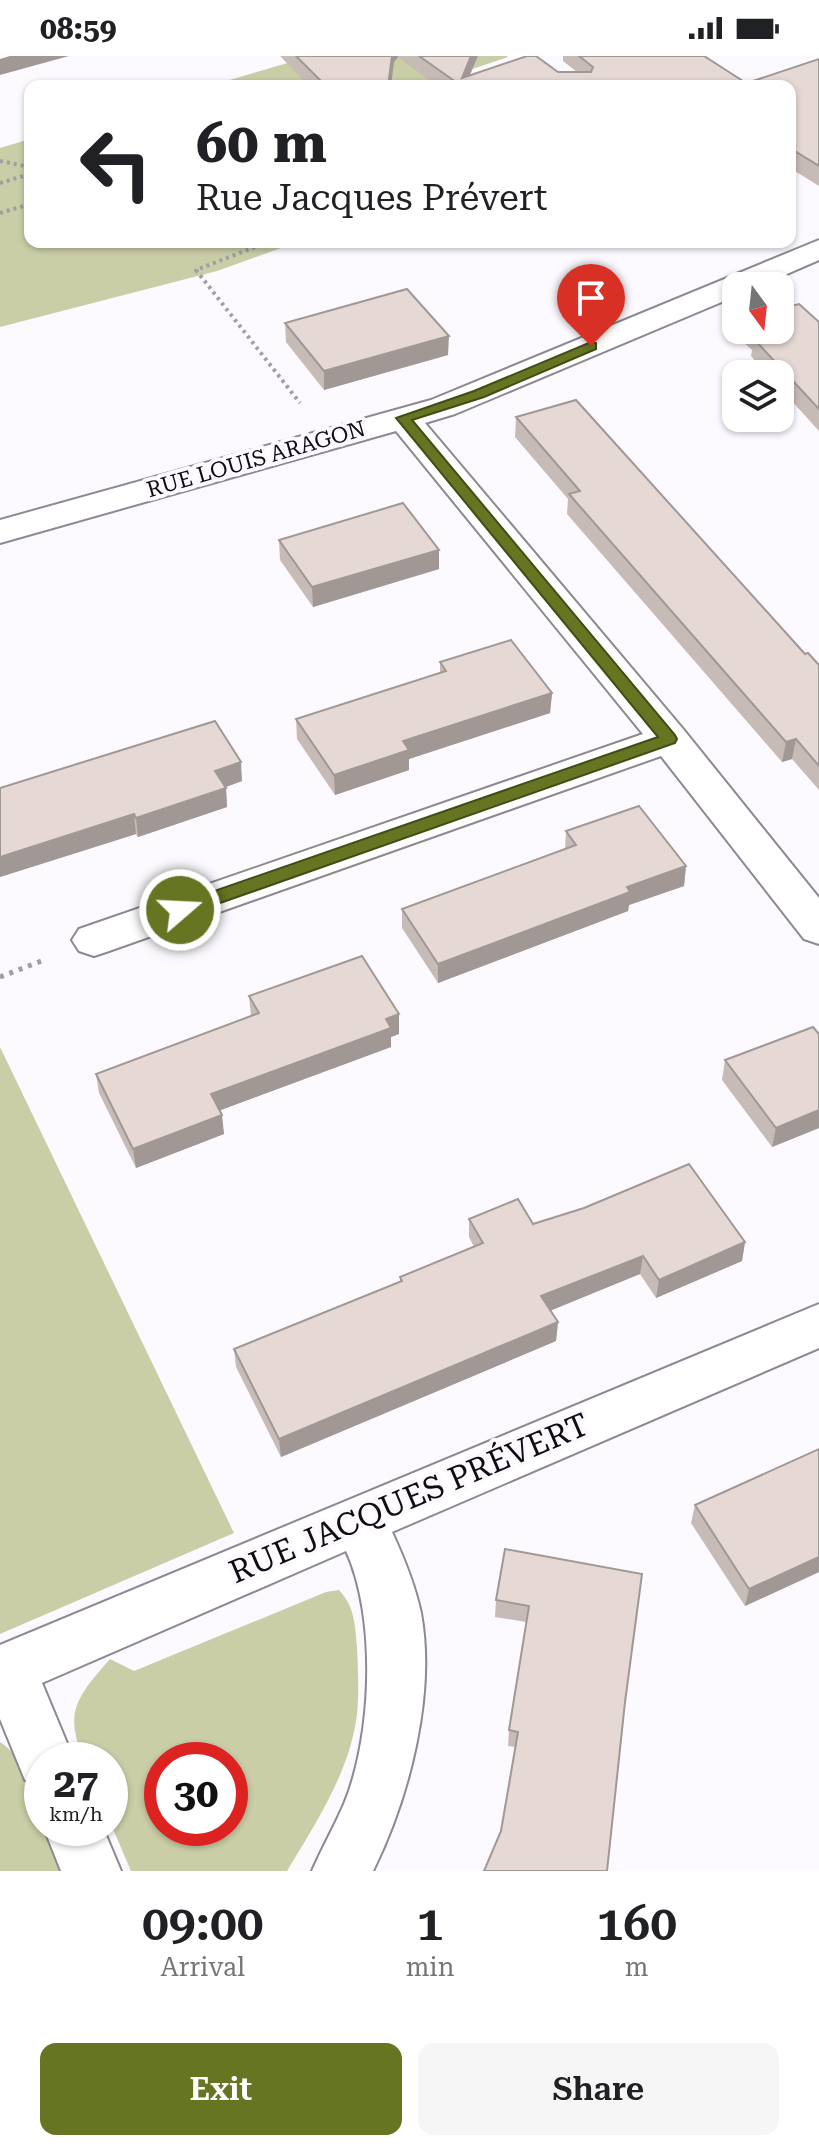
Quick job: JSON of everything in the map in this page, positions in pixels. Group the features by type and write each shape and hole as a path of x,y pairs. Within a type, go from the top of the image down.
{"street":[{"name":"RUE LOUIS ARAGON","path":"0,532 479,394 810,242"},
{"path":"403,418 669,739 819,928"},
{"path":"94,940 669,739"},
{"name":"RUE JACQUES PRÉVERT","path":"4,1671 819,1325"},
{"path":"342,1871 374,1804 388,1737 394,1674 395,1621 386,1579 358,1520"},
{"path":"4,1671 37,1742"},
{"path":"81,1846 91,1871"}],"path":[{"path":"0,161 24,166"},
{"path":"0,183 24,176"},
{"path":"0,213 24,206"},
{"path":"251,248 200,266 197,274 330,439"}],"green space":[{"path":"287,56 508,57 440,80 230,80 291,62"},
{"path":"24,141 24,248 281,248 217,271 0,327 0,148"},
{"path":"0,1047 234,1533 0,1634"},
{"path":"339,1590 353,1617 358,1667 357,1717 336,1784 287,1871 131,1871 120,1846 128,1846 128,1742 78,1742 75,1716 82,1694 110,1659 134,1671 326,1592"},
{"path":"0,1742 24,1770 24,1846 52,1846 61,1871 0,1871"}],"building":[{"path":"296,56 392,56 389,80 320,80"},
{"path":"419,56 471,56 462,78 527,56 536,56 558,72 591,72 593,67 579,56 704,56 741,80 453,80"},
{"path":"819,59 819,166 796,152 796,80 756,80"},
{"path":"407,289 449,336 324,371 285,323"},
{"path":"799,304 819,322 819,409 794,382 794,360 773,360 759,344 794,344 794,305"},
{"path":"576,400 805,654 808,653 819,665 819,766 796,739 786,742 569,494 580,491 516,417"},
{"path":"403,503 439,550 312,587 279,540"},
{"path":"511,640 552,693 403,741 409,750 334,775 296,719 446,671 440,662"},
{"path":"215,721 241,762 215,771 226,788 136,818 134,814 0,857 0,788"},
{"path":"639,806 686,866 627,887 630,892 438,964 402,909 576,845 566,831"},
{"path":"362,956 399,1014 386,1019 391,1028 211,1094 222,1115 133,1149 96,1074 259,1013 249,996"},
{"path":"813,1027 819,1034 819,1110 776,1128 725,1060"},
{"path":"689,1164 745,1242 659,1280 643,1256 541,1296 558,1322 279,1439 234,1349 402,1281 400,1277 483,1243 469,1219 518,1199 533,1224 584,1208"},
{"path":"819,1449 819,1557 749,1589 695,1505"},
{"path":"505,1549 642,1574 607,1871 484,1871 501,1831 518,1732 509,1730 529,1606 496,1600"}],"route":[{"path":"180,910 669,739 403,418 479,394 591,346"}]}
